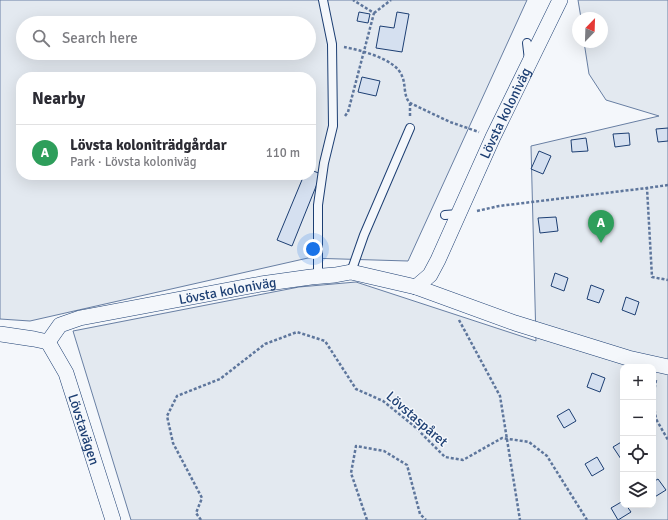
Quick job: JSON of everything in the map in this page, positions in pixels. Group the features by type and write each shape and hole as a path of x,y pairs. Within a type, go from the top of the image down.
{"street":[{"name":"Lövsta koloniväg","path":"416,287 430,275 438,260 451,215 493,137 560,0"},
{"name":"Lövsta koloniväg","path":"48,342 60,325 80,318 261,284 351,272 416,287 515,323 628,358 663,366"},
{"path":"0,334 34,338 48,342"},
{"name":"Lövstavägen","path":"48,342 66,373 113,520"}],"lane":[{"path":"318,276 318,205 324,163 333,126 332,44 323,0"},
{"path":"527,43 530,62"},
{"path":"351,272 364,235 410,128"}],"path":[{"path":"353,0 374,14"},
{"path":"333,126 341,122 348,112 374,14 391,0"},
{"path":"332,44 364,51 394,65 402,74 406,99 410,103 450,122 493,137"},
{"path":"451,215 499,206 668,186"},
{"path":"647,188 652,278 668,280"},
{"path":"448,299 500,396 520,520"},
{"name":"Lövstaspåret","path":"201,520 196,513 202,498 173,443 167,416 170,409 177,396 220,379 265,344 297,332 325,341 356,389 383,401 414,426 446,458 463,460 502,438 529,442 547,456 587,520"},
{"path":"663,366 653,399 656,419 668,440"},
{"path":"367,520 351,473 356,446 384,451 407,465 420,514 426,520"}],"shaded area":[{"path":"0,0 527,0 408,261 308,258 30,321 0,319"},
{"path":"578,0 668,0 668,520 131,520 73,331 299,287 356,282 536,341 531,146 659,116 606,100 589,74 585,48 608,48 608,12 580,12"}],"building":[{"path":"359,12 370,14 368,23 357,21"},
{"path":"397,12 409,14 402,52 376,48 380,26 394,28"},
{"path":"362,77 380,81 376,96 358,92"},
{"path":"668,128 668,141 658,142 656,129"},
{"path":"629,133 630,145 615,147 613,134"},
{"path":"586,138 588,151 572,152 571,140"},
{"path":"539,151 551,156 543,174 531,169"},
{"path":"316,172 321,174 292,246 277,240 302,180 316,180"},
{"path":"556,217 558,231 540,233 538,218"},
{"path":"555,273 568,278 564,291 551,286"},
{"path":"591,285 604,290 599,303 587,299"},
{"path":"626,297 639,302 635,315 622,310"},
{"path":"592,373 605,378 600,392 587,387"},
{"path":"569,409 576,421 564,428 557,416"},
{"path":"620,443 620,458 613,447"},
{"path":"597,457 604,469 592,476 585,464"},
{"path":"658,479 666,490 656,496 656,480"},
{"path":"620,503 620,508 628,508 631,512 618,520 611,508"}],"place":[{"name":"Lövsta koloniträdgårdar","path":"601,243"}]}
